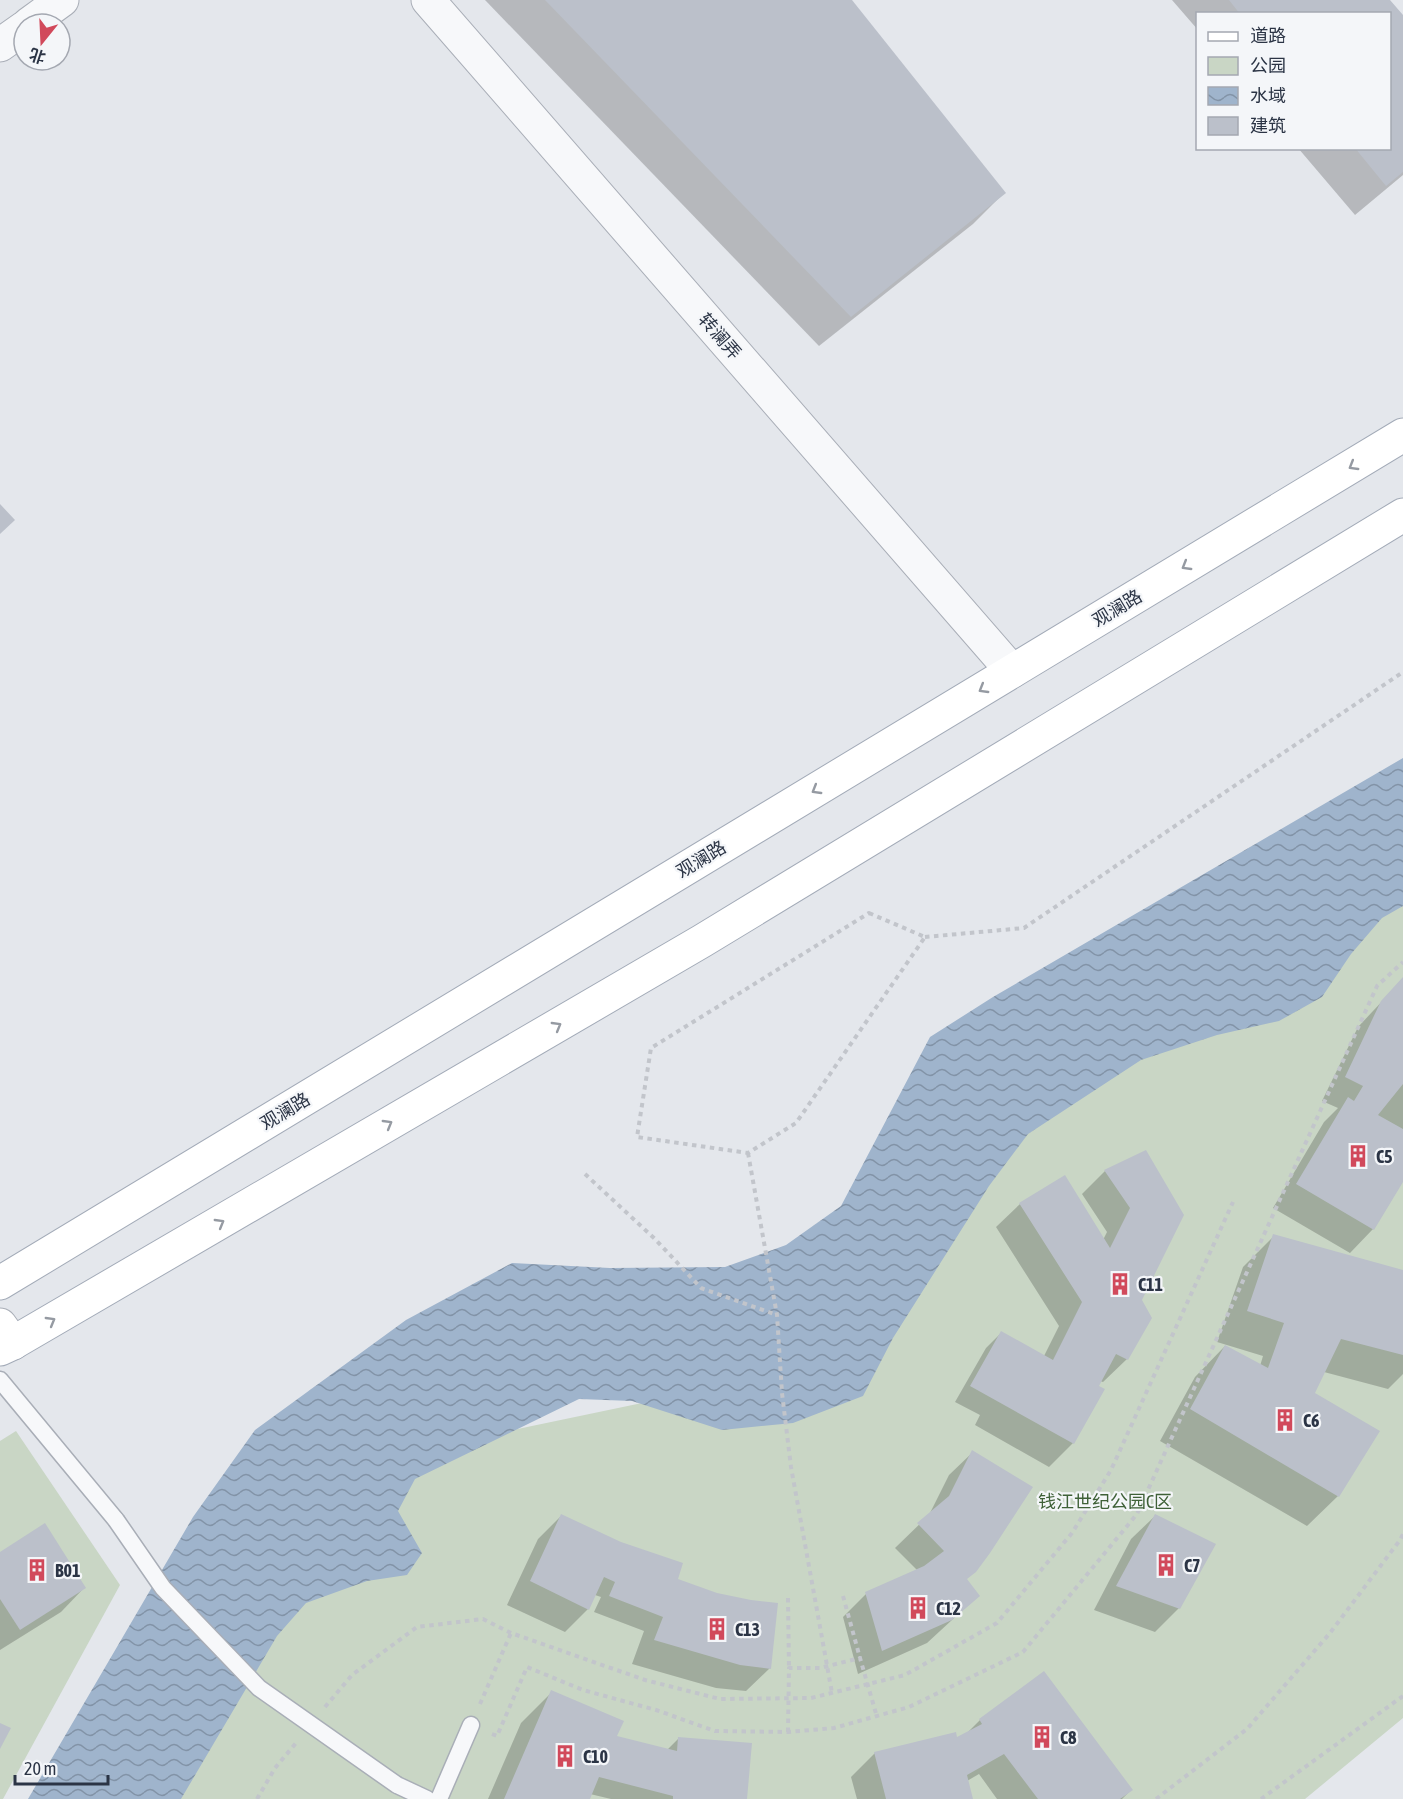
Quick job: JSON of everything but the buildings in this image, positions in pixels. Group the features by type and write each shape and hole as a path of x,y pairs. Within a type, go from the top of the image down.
{"main road":[{"name":"观澜路","path":"0,1283 1403,435"},
{"path":"4,1339 702,941 1403,515"}],"street":[{"path":"46,12 62,0"},
{"name":"转澜弄","path":"428,0 1012,671"}],"lane":[{"path":"0,1380 116,1520 163,1588 259,1688 397,1785 427,1799"},
{"path":"439,1799 471,1725"}],"path":[{"path":"925,936 796,1123 748,1153 637,1137 651,1048 869,913 925,936 1024,928 1403,672"},
{"path":"511,1633 471,1725 497,1736 527,1667 584,1690 656,1710 716,1731 788,1732 834,1728 909,1707 1023,1652 1137,1514 1377,986 1403,962"},
{"path":"748,1153 777,1315 782,1393 791,1467 832,1693"},
{"path":"585,1174 655,1239 701,1288 777,1315"},
{"path":"324,1709 352,1675 417,1627 483,1619 511,1633 645,1680 720,1699 811,1698 905,1675 997,1623 1072,1533 1111,1470 1233,1202"},
{"path":"1156,1799 1247,1729 1330,1633 1403,1534"},
{"path":"843,1596 877,1717"},
{"path":"788,1598 788,1732"},
{"path":"789,1668 820,1668 860,1658"},
{"path":"1261,1799 1403,1696"},
{"path":"257,1799 275,1768 303,1734"}],"green space":[{"name":"钱江世纪公园C区","path":"1403,890 1403,1718 1305,1799 138,1799 317,1471 838,1362 997,1132"},
{"path":"16,1431 120,1585 3,1799 0,1799 0,1441"}],"water":[{"path":"1403,758 1403,906 1382,918 1351,954 1322,997 1279,1021 1217,1035 1141,1060 1028,1134 989,1186 893,1338 863,1396 793,1423 722,1430 632,1401 579,1399 415,1479 398,1511 422,1553 407,1575 367,1581 306,1603 277,1636 181,1799 28,1799 193,1517 255,1430 406,1320 512,1263 610,1268 725,1267 786,1245 841,1206 930,1037 993,997"}],"place":[{"name":"C5","path":"1358,1156"},
{"name":"C11","path":"1120,1284"},
{"name":"C6","path":"1285,1420"},
{"name":"C7","path":"1166,1565"},
{"name":"B01","path":"37,1570"},
{"name":"C12","path":"918,1608"},
{"name":"C13","path":"717,1629"},
{"name":"C8","path":"1042,1737"},
{"name":"C10","path":"565,1756"}]}
